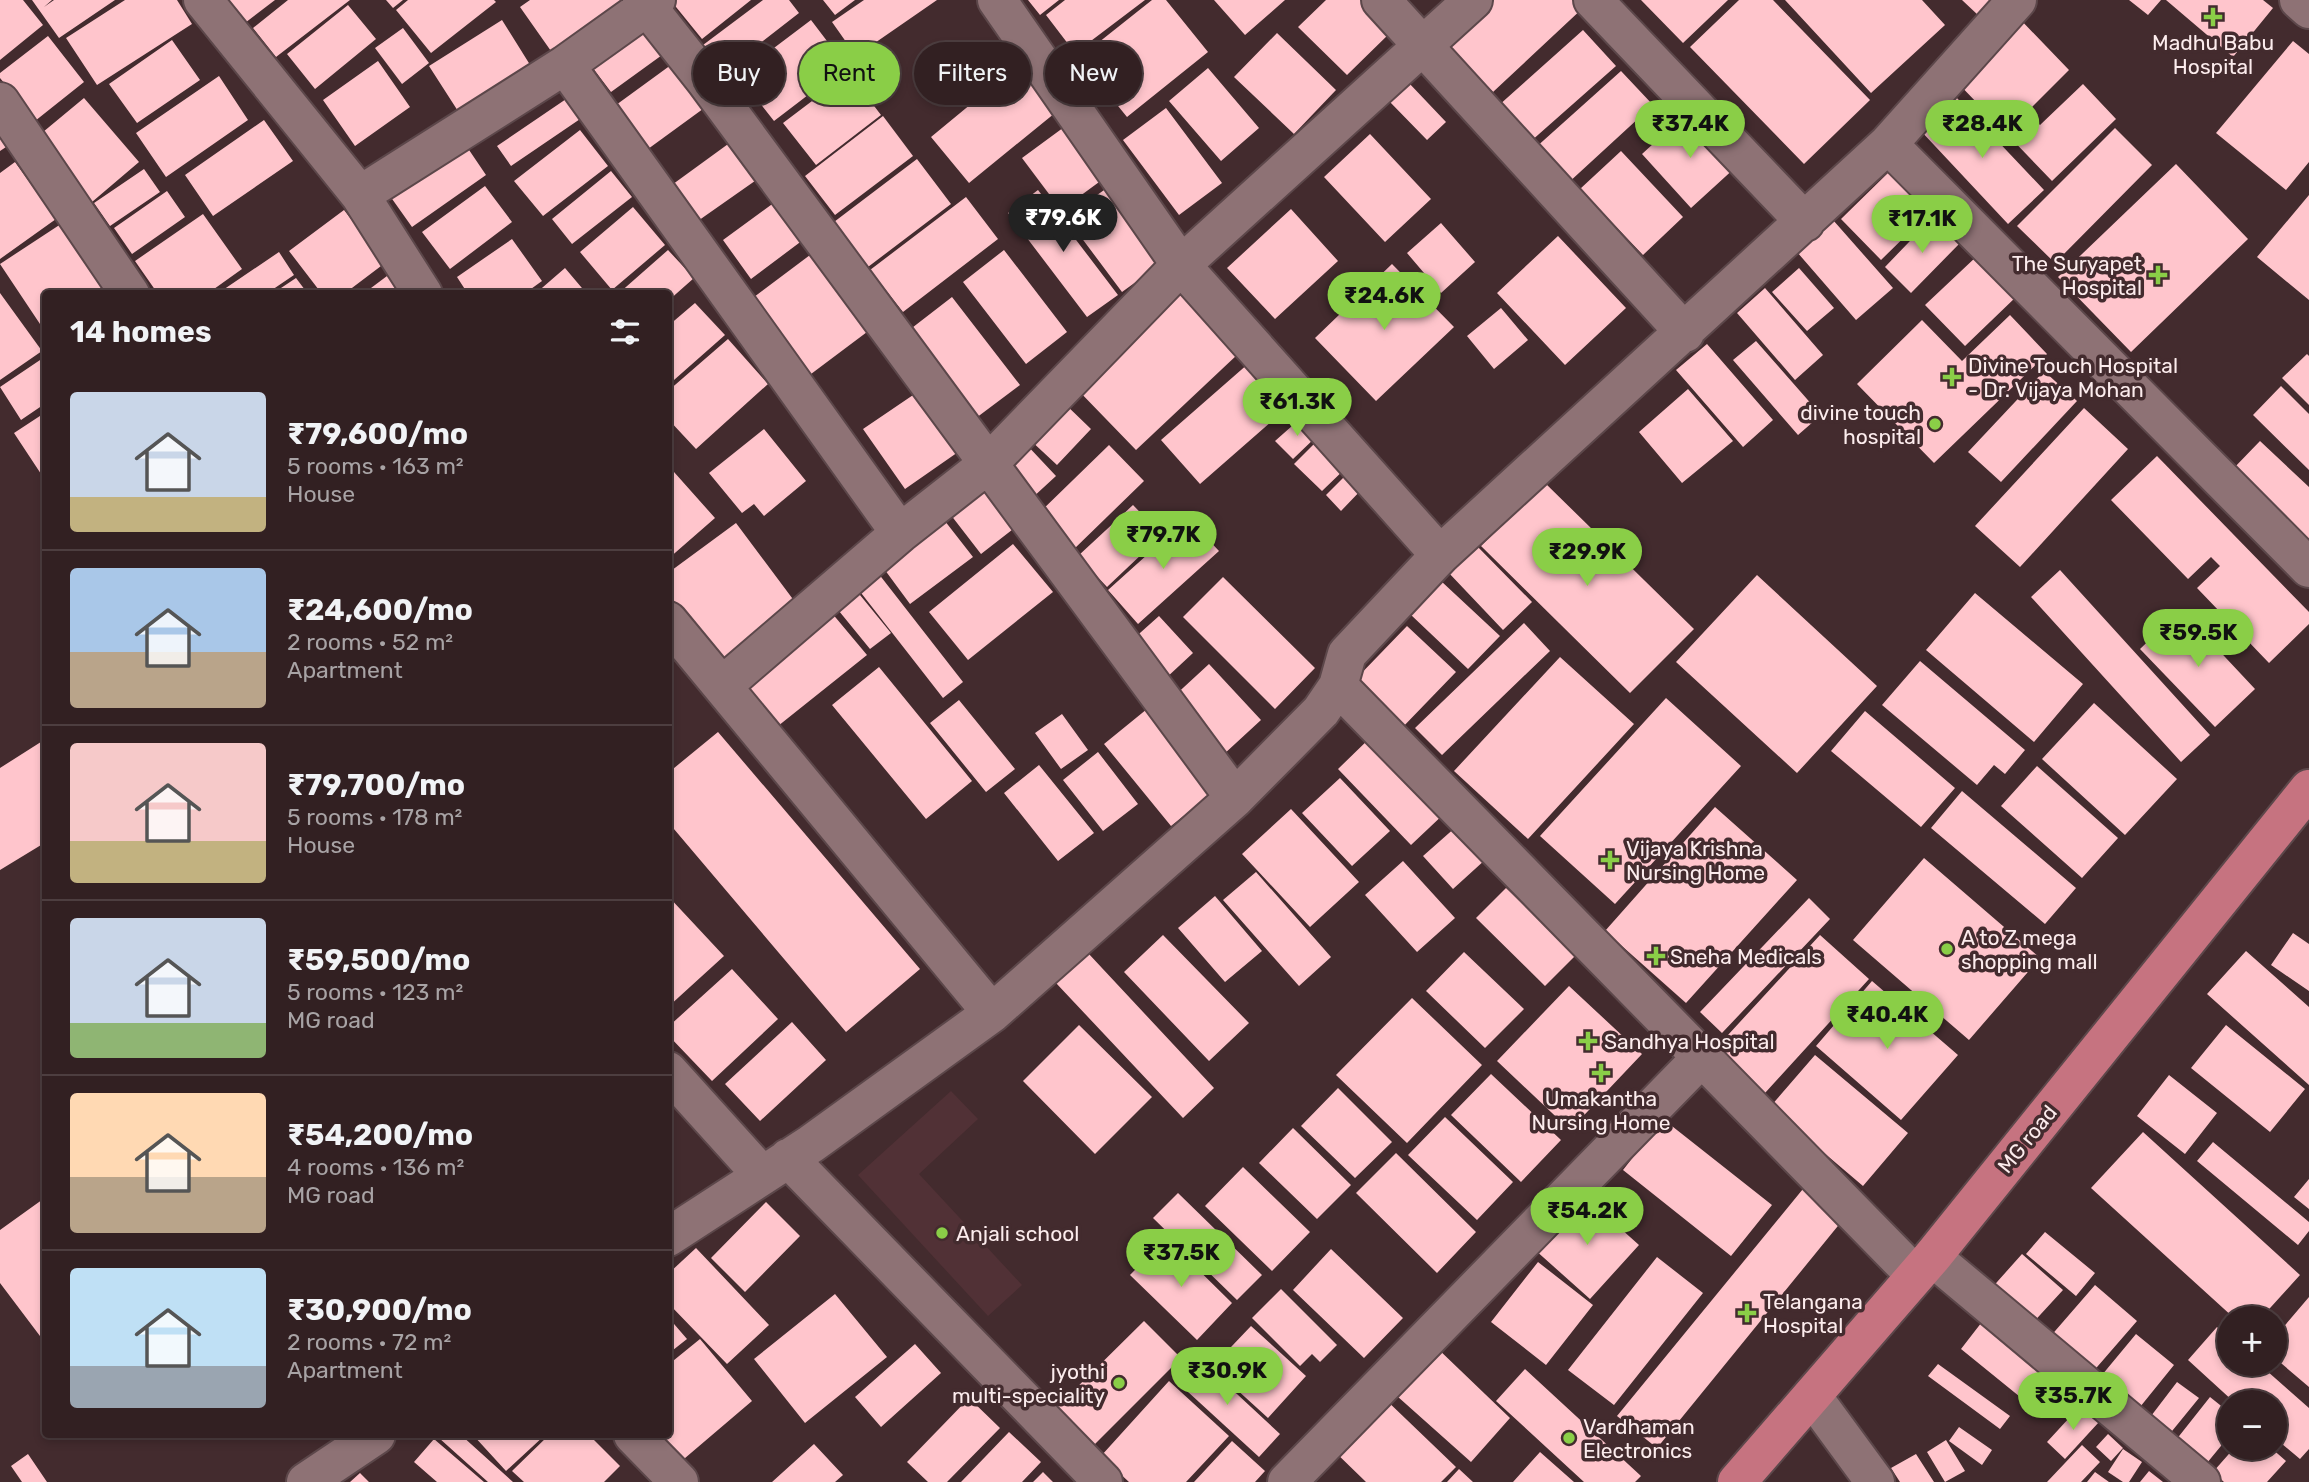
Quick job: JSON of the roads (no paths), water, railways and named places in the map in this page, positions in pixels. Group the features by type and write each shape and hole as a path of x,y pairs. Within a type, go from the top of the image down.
{"main road":[{"name":"MG road","path":"1737,1482 1924,1266 2309,789"}],"street":[{"path":"202,0 359,195 420,290"},
{"path":"997,0 1181,265 1440,555"},
{"path":"1381,0 1685,333"},
{"path":"722,686 900,533 988,464 1181,265 1473,0"},
{"path":"1594,0 1805,222"},
{"path":"672,1234 992,1013 1235,798 1321,711 1338,686 1348,654 1440,555 1888,144 2017,0"},
{"path":"2299,0 2309,9"},
{"path":"359,195 565,65 648,2 1235,798"},
{"path":"565,65 900,533"},
{"path":"0,102 13,150 127,290"},
{"path":"1888,144 2309,568"},
{"path":"672,626 992,1013"},
{"path":"1338,686 1702,1057 1924,1266 2201,1482"},
{"path":"1287,1482 1702,1057"},
{"path":"672,1076 774,1166 1103,1482"},
{"path":"1812,1396 1875,1482"},
{"path":"306,1482 372,1438"},
{"path":"637,1438 679,1482"}],"place":[{"name":"Madhu Babu Hospital","path":"2213,17"},
{"name":"The Suryapet Hospital","path":"2158,275"},
{"name":"Divine Touch Hospital - Dr. Vijaya Mohan","path":"1952,377"},
{"name":"divine touch hospital","path":"1935,424"},
{"name":"Vijaya Krishna Nursing Home","path":"1610,860"},
{"name":"A to Z mega shopping mall","path":"1947,949"},
{"name":"Sneha Medicals","path":"1656,956"},
{"name":"Sandhya Hospital","path":"1588,1041"},
{"name":"Umakantha Nursing Home","path":"1601,1073"},
{"name":"Anjali school","path":"942,1233"},
{"name":"Telangana Hospital","path":"1747,1313"},
{"name":"jyothi multi-speciality","path":"1119,1383"},
{"name":"Vardhaman Electronics","path":"1569,1438"}]}
